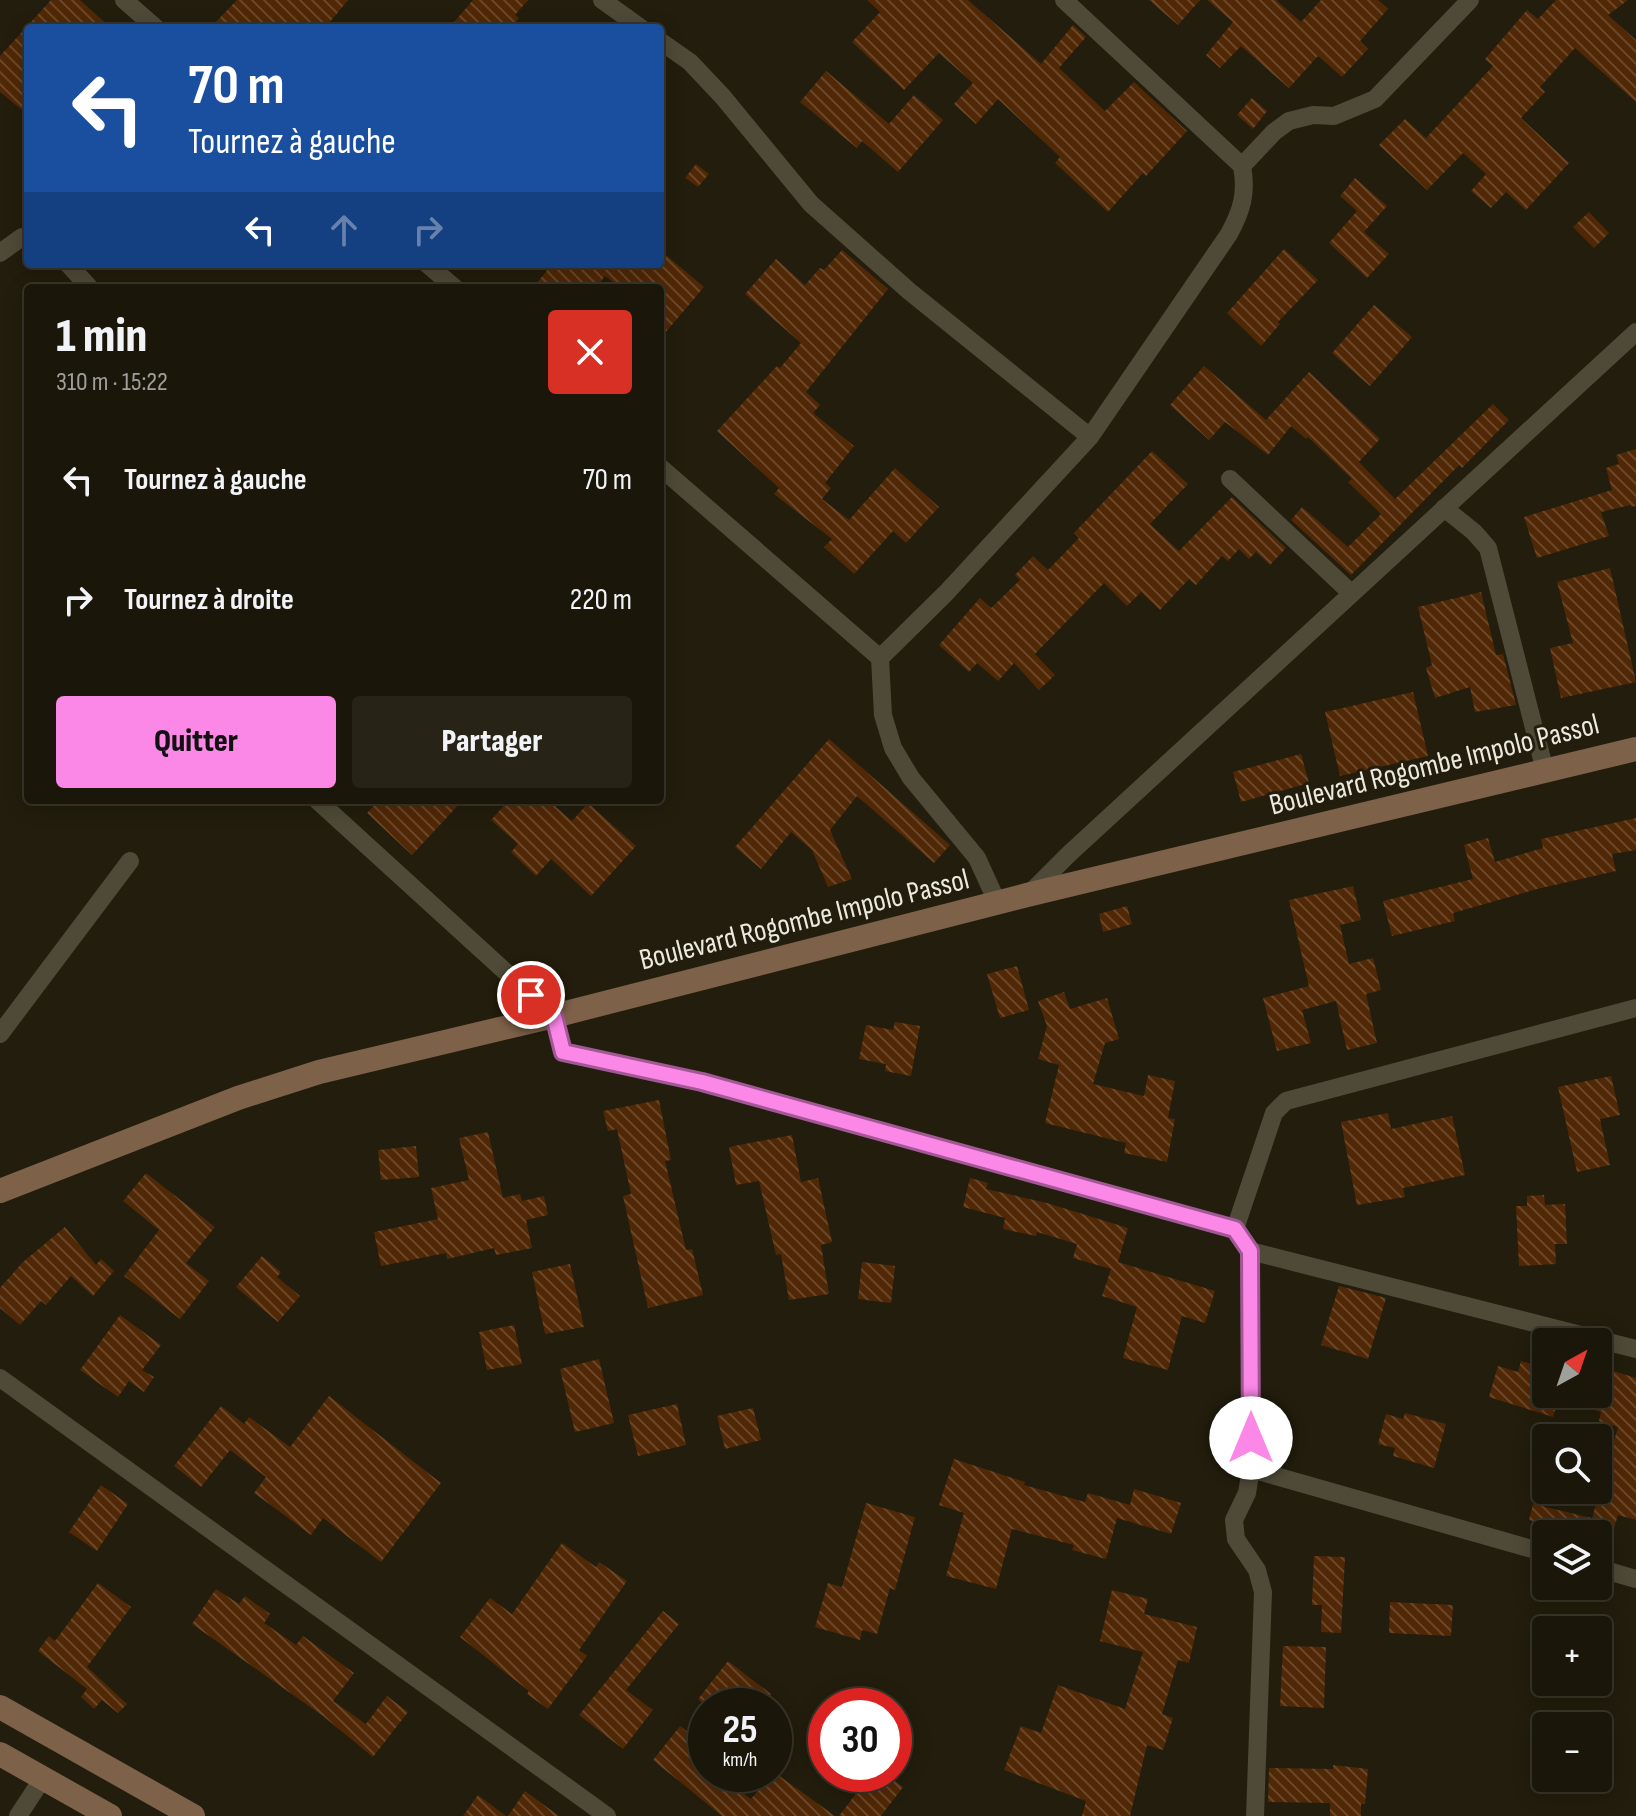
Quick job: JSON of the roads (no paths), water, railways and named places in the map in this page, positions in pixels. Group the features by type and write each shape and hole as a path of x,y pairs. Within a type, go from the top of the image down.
{"street":[{"path":"124,0 151,24"},
{"path":"602,0 635,24"},
{"path":"880,658 946,593 1090,437 1241,213 1246,188 1242,166 1064,0"},
{"path":"1242,166 1274,132 1289,121 1313,115 1334,116 1375,99 1462,2"},
{"path":"664,44 690,62 723,97 811,204 909,291 1090,437"},
{"path":"0,253 24,237"},
{"path":"72,268 86,284"},
{"path":"432,268 450,284"},
{"path":"1027,895 1636,332"},
{"path":"664,470 880,658 883,715 893,748 911,778 977,858 998,904"},
{"path":"1230,479 1351,593"},
{"path":"1444,508 1474,532 1488,548 1545,771"},
{"name":"Boulevard Rogombe Impolo Passol","path":"0,1191 251,1093 319,1072 554,1016 1027,895 1636,749"},
{"path":"321,804 554,1016 563,1052 702,1082 1235,1229 1250,1251 1251,1469 1247,1493 1234,1520 1236,1539 1257,1570 1263,1592 1255,1816"},
{"path":"0,1034 130,861"},
{"path":"1235,1229 1274,1113 1286,1101 1636,1008"},
{"path":"1250,1251 1636,1349"},
{"path":"0,1378 607,1816"},
{"path":"1251,1469 1532,1549"},
{"path":"1612,1572 1636,1579"},
{"path":"0,1707 193,1816"},
{"path":"0,1754 110,1816"},
{"path":"18,1816 43,1778"}]}
